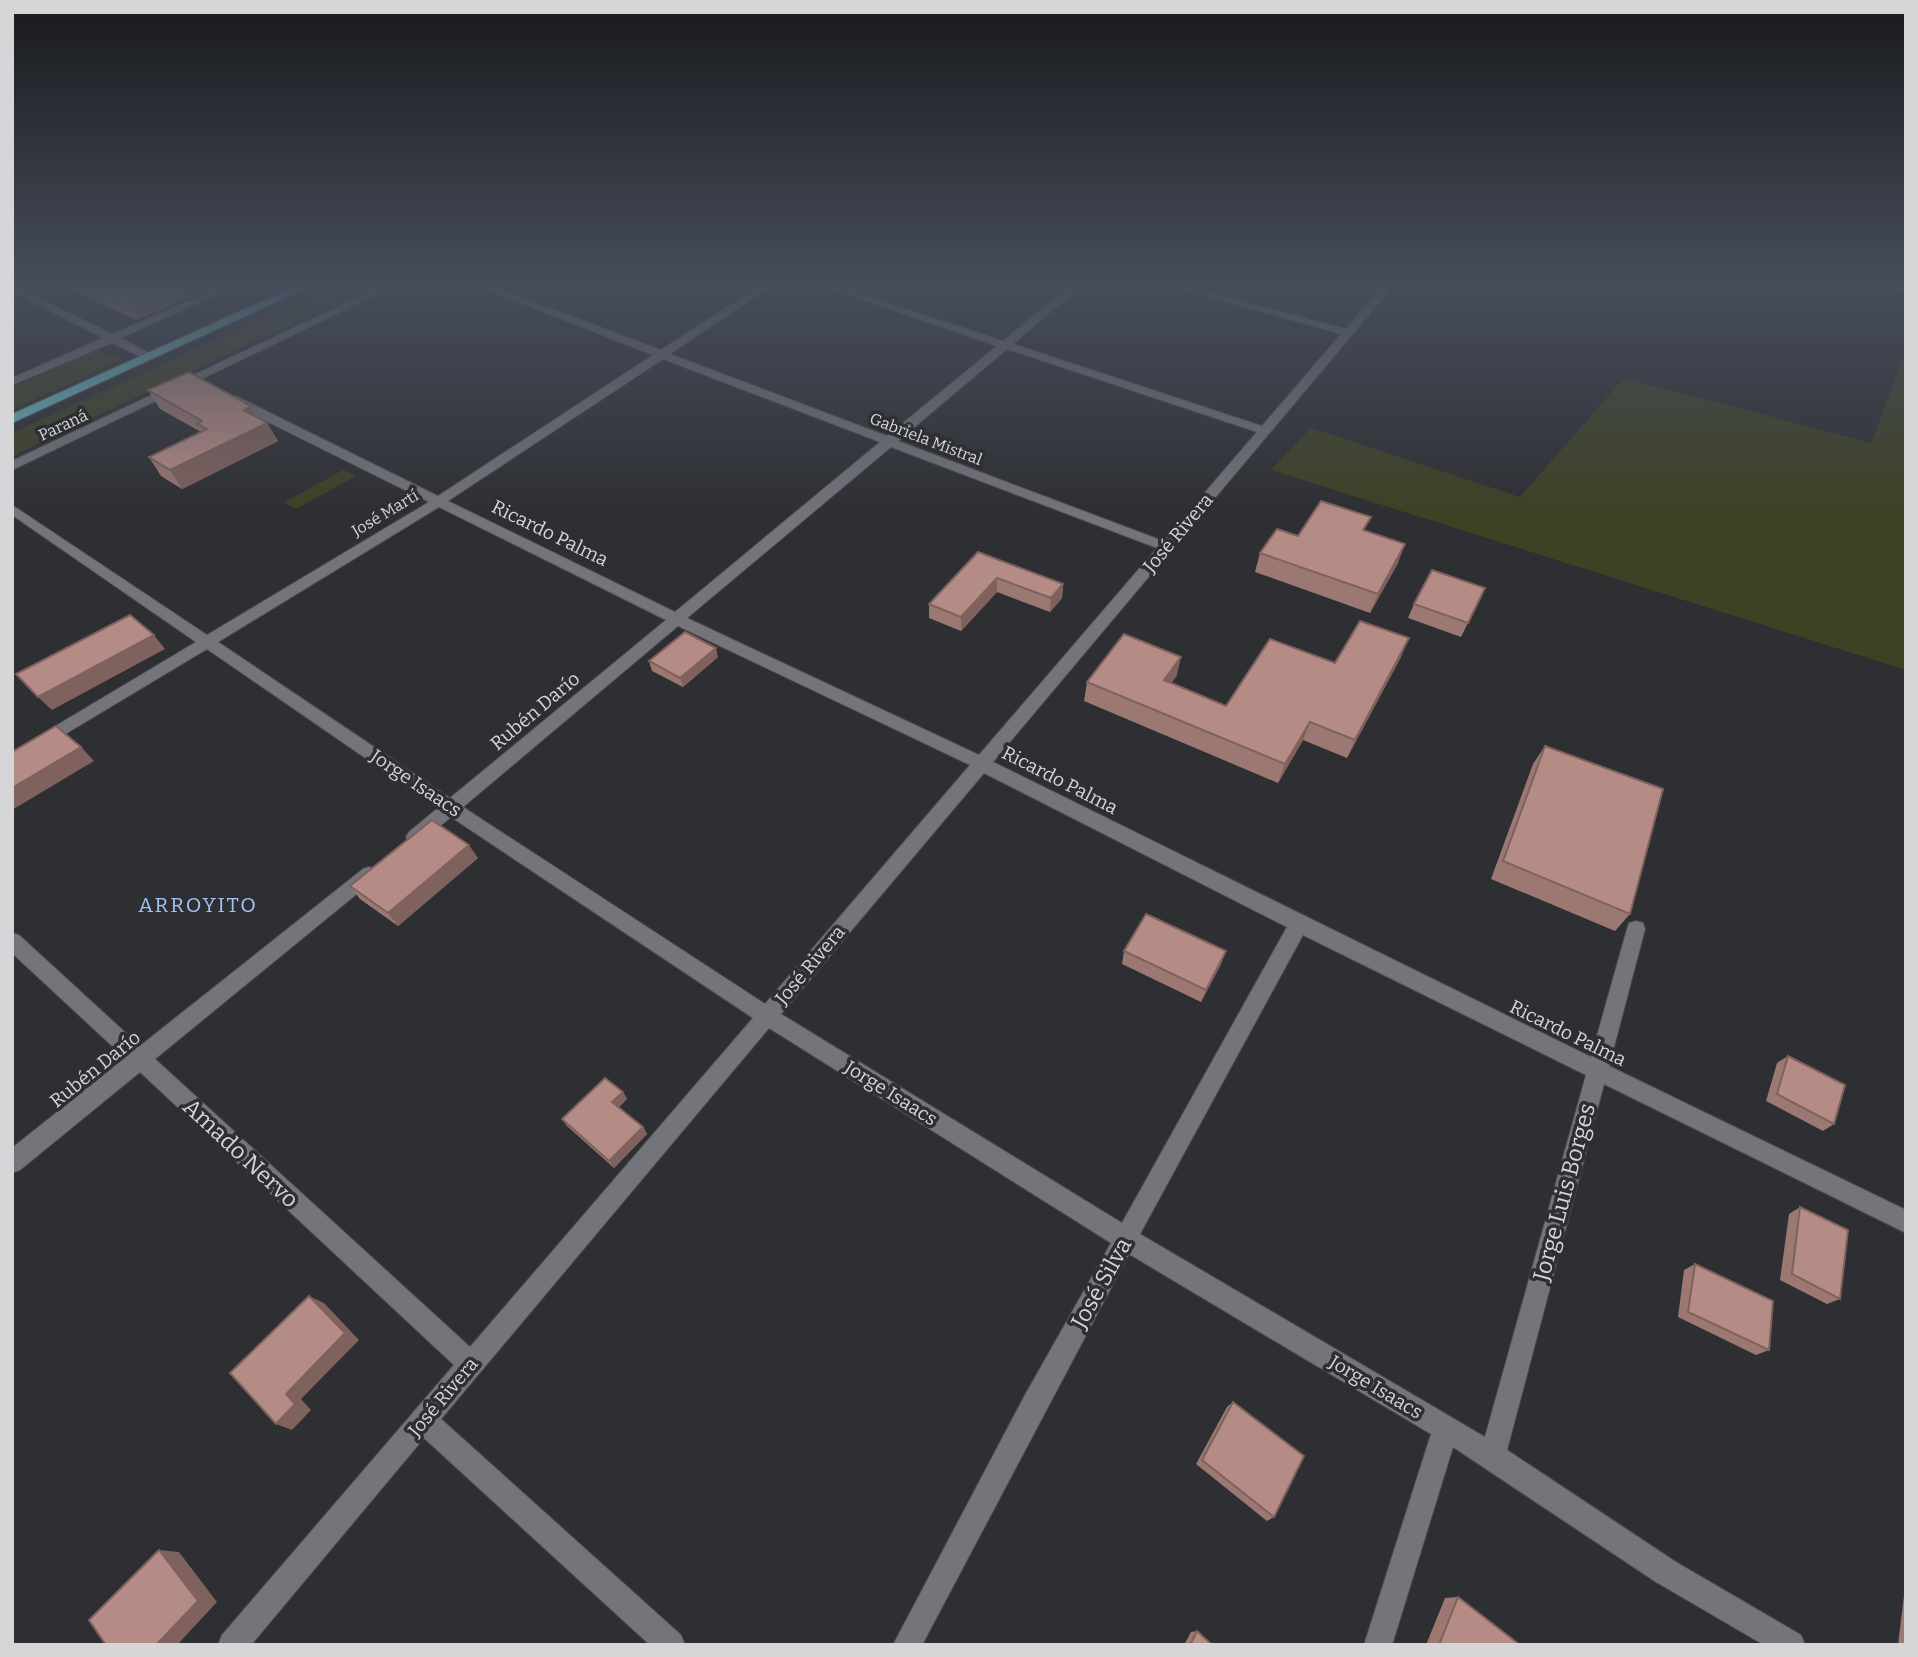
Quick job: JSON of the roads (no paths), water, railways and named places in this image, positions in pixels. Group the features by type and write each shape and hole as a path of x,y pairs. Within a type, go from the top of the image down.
{"highway":[{"path":"12,419 137,362"}],"street":[{"path":"12,382 56,362"},
{"name":"Paraná","path":"12,466 231,362"},
{"name":"José Martí","path":"12,760 439,501 653,362"},
{"name":"Gabriela Mistral","path":"680,362 1166,547"},
{"name":"Rubén Darío","path":"12,1162 451,808 983,362"},
{"path":"1062,362 1265,431"},
{"name":"José Rivera","path":"232,1645 1323,362"},
{"name":"Ricardo Palma","path":"194,380 678,620 980,763 1299,924 1906,1222"},
{"name":"Jorge Isaacs","path":"12,509 451,808 767,1016 1126,1239 1493,1456 1666,1572 1791,1645"},
{"name":"José Silva","path":"907,1645 1299,924"},
{"name":"Jorge Luis Borges","path":"1493,1456 1636,929"},
{"name":"Amado Nervo","path":"12,941 471,1364"},
{"path":"423,1420 671,1645"},
{"path":"1377,1645 1446,1428"}],"district":[{"name":"ARROYITO","path":"198,905"}]}
